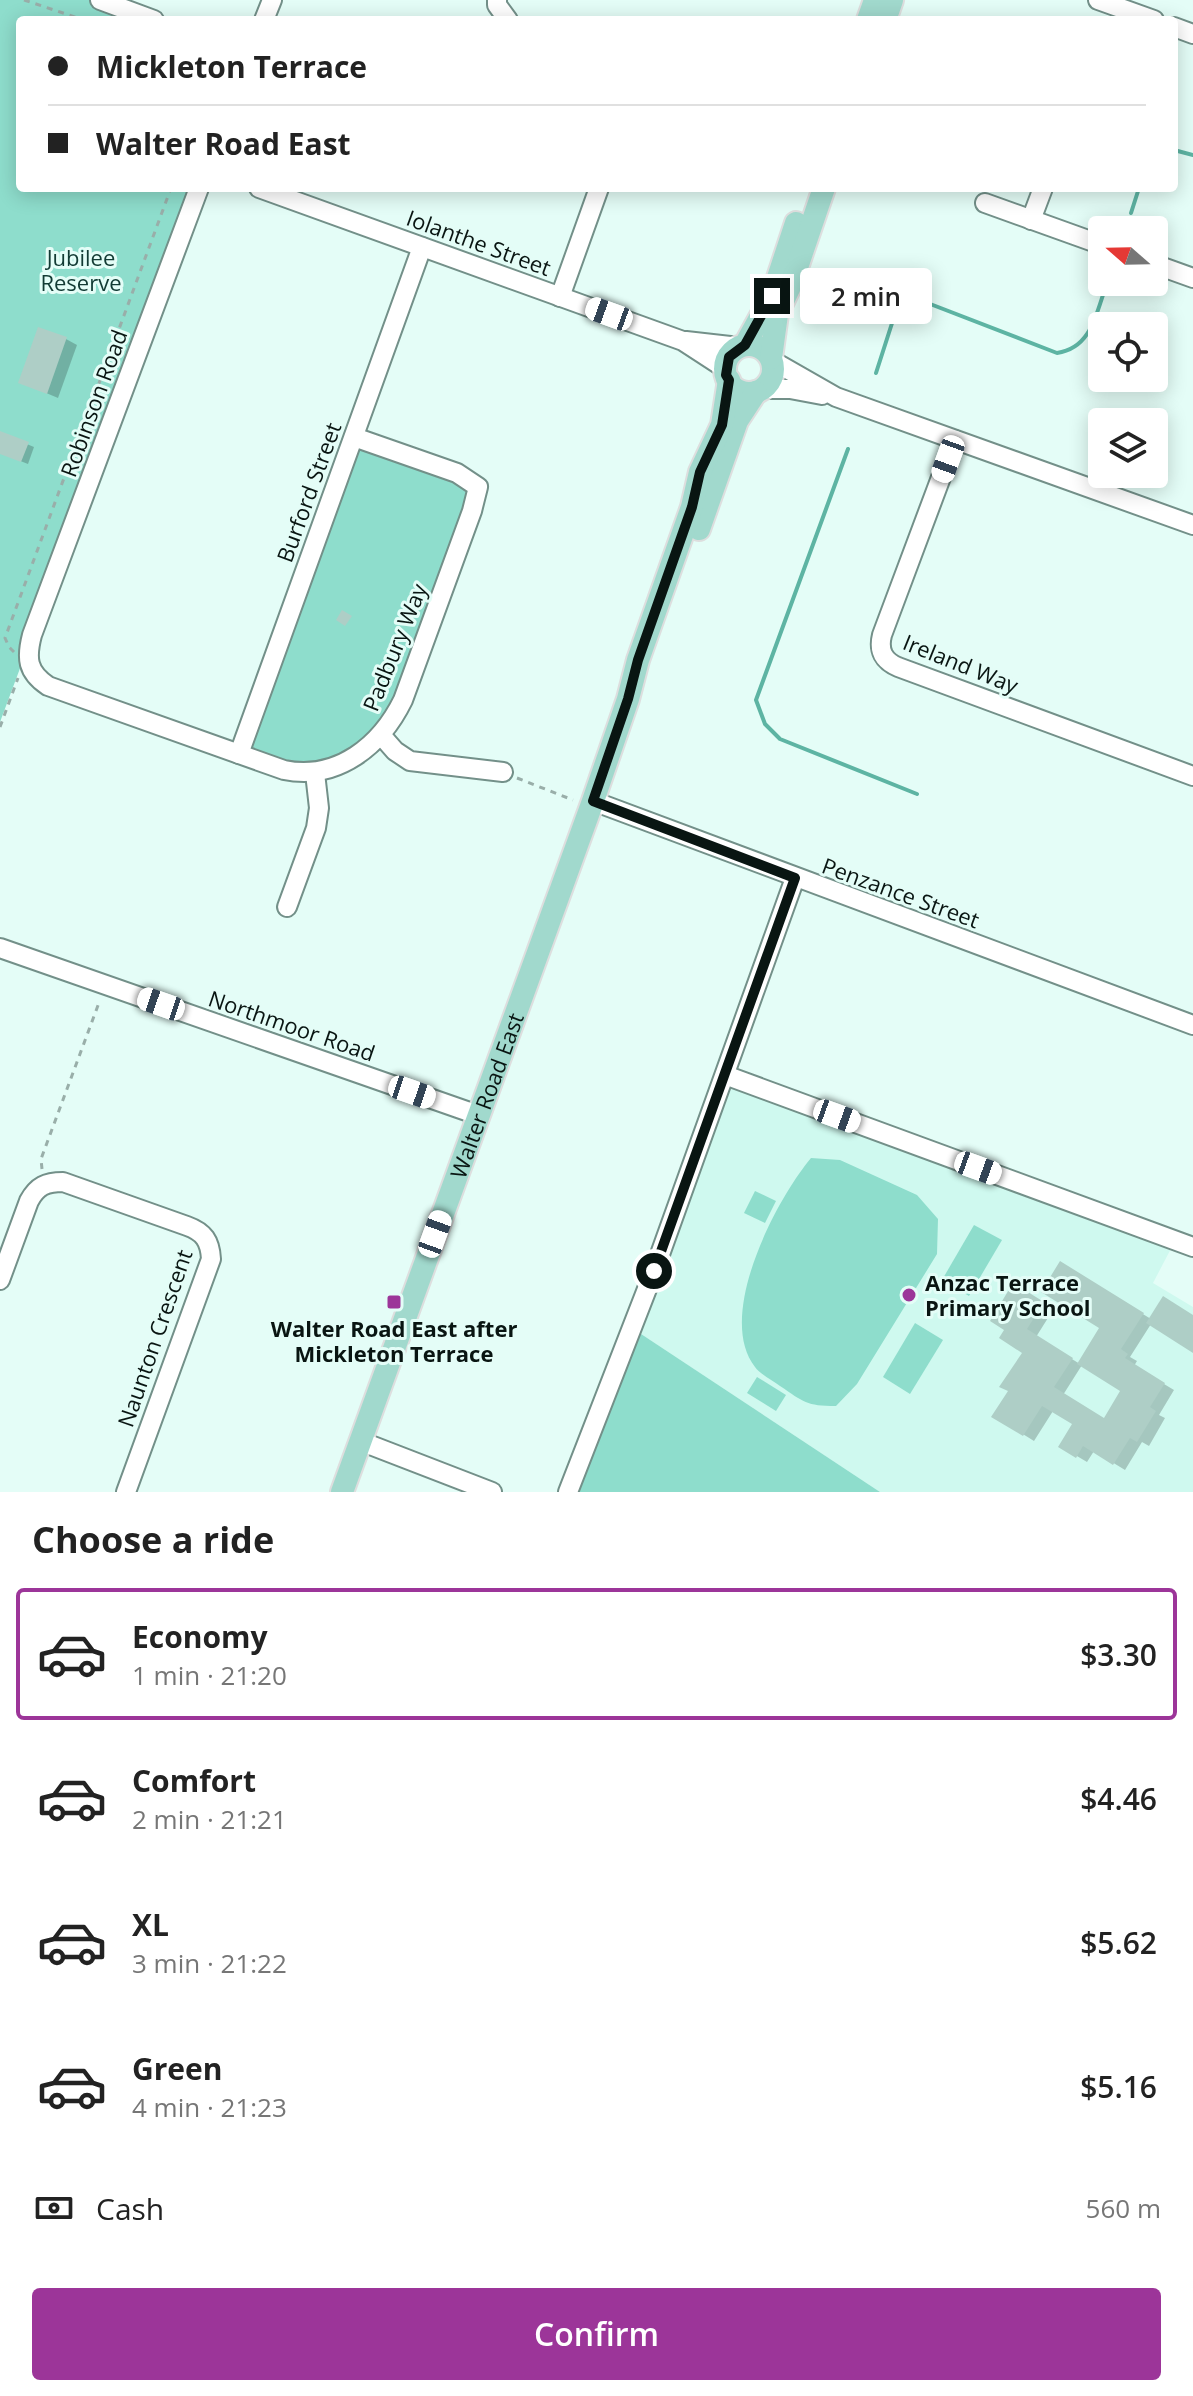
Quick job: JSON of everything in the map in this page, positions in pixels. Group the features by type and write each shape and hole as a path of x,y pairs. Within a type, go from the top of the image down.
{"main road":[{"path":"808,192 772,296 742,346 729,357 727,374 739,391 759,390 771,378 777,314 792,282 823,192"},
{"path":"742,346 757,346 772,359"},
{"name":"Walter Road East","path":"342,1492 478,1115 583,800 628,699 638,660 692,507 700,472 722,425 727,374"},
{"name":"Walter Road East","path":"628,699 650,666 737,421 759,390"}],"street":[{"path":"100,0 143,16"},
{"path":"1104,8 1137,16"},
{"name":"Robinson Road","path":"27,661 32,635 198,192"},
{"name":"Iolanthe Street","path":"270,192 683,341 742,346"},
{"path":"560,297 598,192"},
{"path":"1031,220 1042,192"},
{"path":"985,203 1088,240"},
{"name":"Burford Street","path":"239,754 422,247"},
{"path":"1168,269 1193,278"},
{"name":"Iolanthe Street","path":"683,341 727,374"},
{"path":"772,359 836,397"},
{"path":"759,390 790,389 836,397 1193,525"},
{"name":"Padbury Way","path":"315,773 359,754 391,724 403,700 478,487 457,473 354,437"},
{"name":"Ireland Way","path":"955,440 882,635 880,650 884,657 898,667 1193,776"},
{"path":"27,661 35,676 48,686 284,770 315,773 319,808 316,828 287,907"},
{"path":"381,735 395,751 410,761 503,772"},
{"name":"Penzance Street","path":"583,800 1193,1025"},
{"path":"568,1492 654,1271 795,878"},
{"name":"Northmoor Road","path":"0,948 478,1115"},
{"path":"725,1075 1193,1247"},
{"name":"Naunton Crescent","path":"44,1184 63,1182 187,1226 205,1236 210,1246 211,1259 126,1492"},
{"path":"0,1280 29,1201 35,1190 44,1184"},
{"path":"360,1441 492,1492"}],"path":[{"path":"24,0 72,16"},
{"path":"0,727 27,661 9,647 5,638 170,192"},
{"path":"503,772 583,800"},
{"path":"44,1184 41,1159 106,985"}],"shaded area":[{"name":"Anzac Terrace Primary School","path":"725,1075 1175,1241 1153,1283 1193,1307 1193,1492 880,1492 632,1328"}],"green space":[{"name":"Jubilee Reserve","path":"0,0 100,0 143,16 16,16 16,192 198,192 0,722"},
{"path":"354,437 478,487 391,724 315,773 239,754"},
{"path":"811,1158 840,1160 917,1195 938,1219 937,1254 857,1384 836,1406 806,1402 763,1375 755,1367 744,1345 742,1319 755,1259 782,1201"},
{"path":"755,1191 776,1201 765,1223 744,1213"},
{"path":"974,1225 1002,1240 969,1296 942,1280"},
{"path":"915,1323 943,1340 910,1394 883,1377"},
{"path":"632,1328 880,1492 568,1492"},
{"path":"757,1377 786,1395 776,1411 747,1393"}],"building":[{"path":"38,327 67,337 47,394 18,383"},
{"path":"0,431 29,442 21,462 0,454"},
{"path":"342,610 352,616 345,626 336,620"},
{"path":"1060,1261 1144,1313 1121,1349 1128,1354 1125,1358 1165,1383 1150,1407 1156,1411 1137,1442 1130,1438 1113,1465 1083,1446 1076,1458 1058,1447 1072,1424 1042,1406 1023,1436 991,1417 1008,1391 999,1387 1022,1353 999,1338 1004,1330 990,1321 1013,1283 1044,1302 1027,1329 1073,1358 1054,1387 1104,1418 1120,1391 1077,1364 1099,1328 1041,1292"},
{"path":"1163,1296 1193,1315 1193,1353 1146,1323"}],"waterway":[{"path":"1178,151 1193,155"},
{"path":"1131,213 1138,192"},
{"path":"876,373 894,317 905,305 925,302 1057,353 1069,350 1085,337 1103,296"},
{"path":"848,449 756,700 765,724 780,739 917,794"}],"place":[{"name":"Anzac Terrace Primary School","path":"909,1295"},
{"name":"Walter Road East after Mickleton Terrace","path":"394,1302"}],"route":[{"path":"654,1271 795,878 593,801 692,507 703,463 725,417 729,380 726,363 733,351 745,345 772,296"}]}
